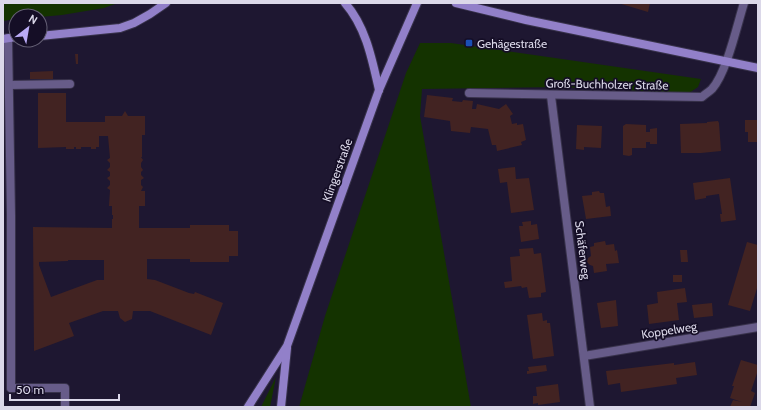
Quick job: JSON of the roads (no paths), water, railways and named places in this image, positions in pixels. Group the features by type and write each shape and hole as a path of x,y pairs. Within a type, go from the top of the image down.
{"street":[{"path":"48,35 120,28 134,23 166,3"},
{"path":"345,3 361,27 372,57 379,90"},
{"name":"Klingerstraße","path":"248,407 287,346 379,90 416,3"},
{"path":"456,3 526,20 758,68"},
{"name":"Groß-Buchholzer Straße","path":"469,93 551,96 702,97 712,88 726,62 734,41 744,3"},
{"path":"9,48 7,248 10,388 65,388 65,407"},
{"path":"9,85 70,84"},
{"name":"Schäferweg","path":"551,96 590,407"},
{"name":"Koppelweg","path":"584,356 758,327"},
{"name":"Klingerstraße","path":"281,407 287,346"}],"place":[{"name":"Gehägestraße","path":"469,43"}]}
